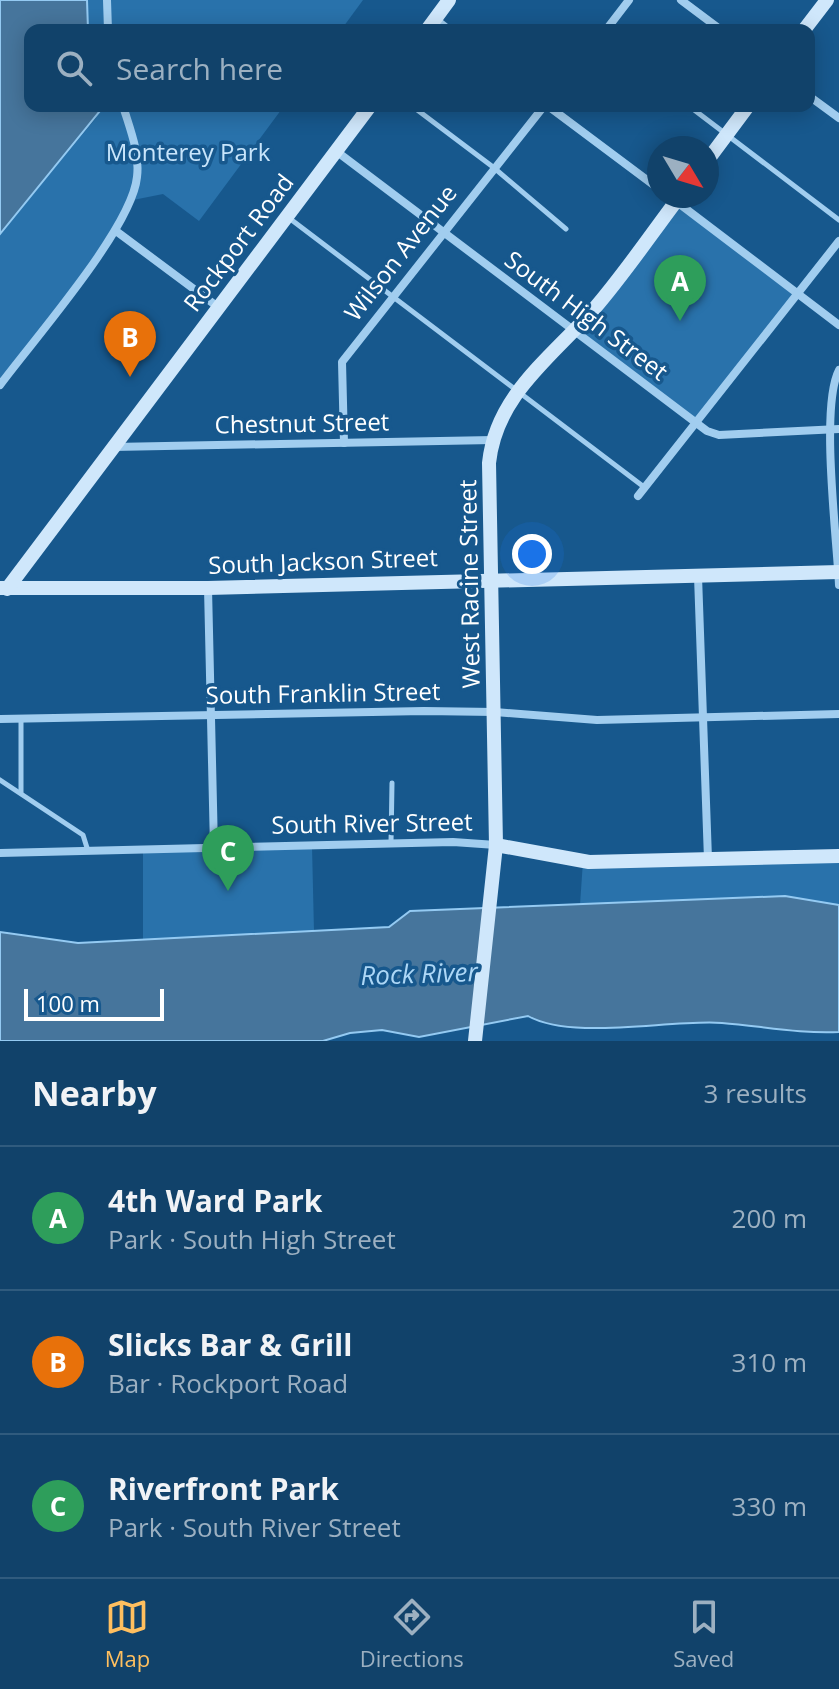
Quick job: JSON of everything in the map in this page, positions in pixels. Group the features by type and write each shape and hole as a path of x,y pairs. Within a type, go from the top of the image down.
{"street":[{"path":"107,0 108,24"},
{"path":"431,24 449,0"},
{"path":"611,24 629,0"},
{"path":"681,0 713,24"},
{"path":"809,24 827,0"},
{"path":"815,100 839,118"},
{"path":"0,385 116,231 133,200 138,165 125,112"},
{"name":"Rockport Road","path":"2,591 365,112"},
{"name":"Wilson Avenue","path":"344,443 340,367 493,167 541,112"},
{"path":"554,112 647,180"},
{"path":"719,145 744,112"},
{"name":"South High Street","path":"336,151 696,423 719,435 835,429"},
{"name":"West Racine Street","path":"475,1039 496,845 489,463 493,440 502,414 518,390 573,331 667,208"},
{"path":"688,208 839,325"},
{"path":"116,231 218,307"},
{"path":"638,496 839,241"},
{"path":"839,370 833,387 839,585"},
{"name":"Chestnut Street","path":"112,447 493,440"},
{"name":"South Jackson Street","path":"2,591 839,572"},
{"path":"698,576 708,859"},
{"path":"208,588 214,848"},
{"name":"South Franklin Street","path":"0,719 495,712 597,720 839,714"},
{"name":"South River Street","path":"0,853 391,843 496,845 589,862 839,856"}],"lane":[{"path":"420,112 493,167 566,229"},
{"path":"697,112 839,220"},
{"path":"287,217 645,488"},
{"path":"21,719 21,792"},
{"path":"0,780 83,835 88,851"},
{"path":"391,843 392,783"}],"green space":[{"path":"87,0 363,0 345,24 88,24"},
{"name":"Monterey Park","path":"98,112 280,112 199,221 163,194 133,200 126,215 0,385 0,234"},
{"path":"671,208 684,208 798,294 696,423 573,331"},
{"path":"312,846 314,932 143,940 143,850"},
{"path":"839,856 839,905 785,896 580,905 583,861"}],"water":[{"path":"0,0 87,0 88,24 24,24 24,112 99,112 0,234"},
{"name":"Rock River","path":"785,896 839,905 839,1032 722,1023 570,1027 528,1016 419,1037 382,1030 350,1033 323,1041 0,1041 0,932 78,943 389,927 410,911"}],"place":[{"name":"4th Ward Park","path":"680,321"},
{"name":"Slicks Bar & Grill","path":"130,377"},
{"name":"Riverfront Park","path":"228,891"}]}
